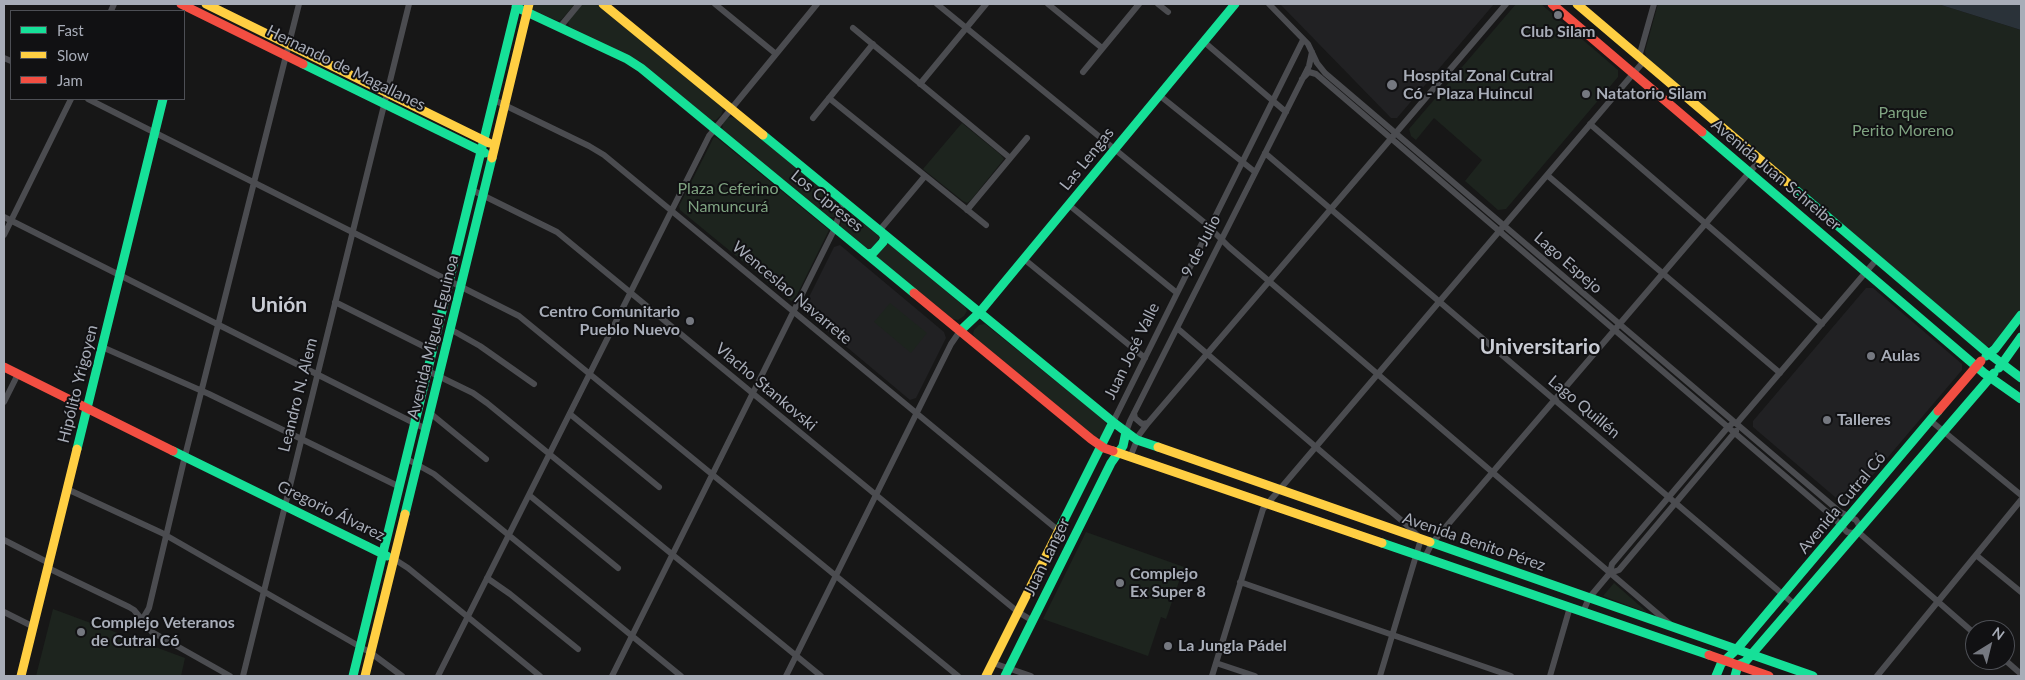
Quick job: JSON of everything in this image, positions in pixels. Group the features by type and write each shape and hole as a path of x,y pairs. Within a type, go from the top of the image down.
{"main road":[{"name":"Hernando de Magallanes","path":"206,4 495,145"},
{"name":"Los Cipreses","path":"603,4 1126,432"},
{"name":"Las Lengas","path":"960,331 980,313 1234,4"},
{"name":"Avenida Juan Schreiber","path":"1552,4 1866,272 1990,365 2021,378"},
{"name":"Avenida Juan Schreiber","path":"1577,4 1877,259 1990,365 2021,399"},
{"name":"Los Cipreses","path":"517,5 528,8 560,27 638,66 1101,446"},
{"name":"Avenida Miguel Eguinoa","path":"353,676 517,5"},
{"name":"Hernando de Magallanes","path":"184,7 492,156"},
{"name":"Avenida Miguel Eguinoa","path":"365,676 528,8"},
{"name":"Hipólito Yrigoyen","path":"22,676 163,100"},
{"path":"867,254 873,253 883,242 885,238 881,232"},
{"name":"Avenida Cutral Có","path":"1737,665 1744,664 1943,431 1990,365 2021,315"},
{"name":"Avenida Cutral Có","path":"1724,661 1784,595 1931,421 2021,337"},
{"name":"Gregorio Álvarez","path":"4,367 394,559"},
{"name":"Juan José Valle","path":"986,676 1113,422"},
{"name":"Avenida Benito Pérez","path":"1126,432 1137,440 1814,676"},
{"name":"9 de Julio","path":"1118,452 1125,443 1126,432"},
{"name":"Avenida Benito Pérez","path":"1101,446 1769,676"},
{"name":"Juan Langer","path":"1007,672 1110,463 1118,452"},
{"path":"1735,676 1737,665 1732,659 1736,650"},
{"path":"1716,676 1724,661"}],"street":[{"path":"142,620 149,608 298,4"},
{"name":"Leandro N. Alem","path":"243,676 409,4"},
{"path":"560,27 578,4"},
{"path":"715,4 776,54"},
{"path":"438,676 708,138 817,4"},
{"path":"937,4 1210,228 1221,240 1674,627"},
{"path":"920,84 986,4"},
{"path":"1048,4 1102,48"},
{"path":"1083,72 1139,4"},
{"path":"1158,4 1168,12"},
{"name":"Lago Espejo","path":"1269,4 1304,40 1316,62 1325,73 1393,136"},
{"path":"1130,455 1148,423 1506,4"},
{"path":"1212,676 1260,515 1279,490 1634,73 1641,59 1654,4"},
{"path":"853,28 1010,158"},
{"name":"Juan José Valle","path":"1113,422 1304,40"},
{"path":"1204,41 1286,112"},
{"path":"813,118 873,44"},
{"name":"9 de Julio","path":"1126,432 1134,412 1286,112 1310,62 1312,52"},
{"name":"Lago Espejo","path":"1302,79 1309,72 1316,74 1393,136 1737,423 1840,512 1858,522 1859,527 1857,531"},
{"path":"1159,95 1255,172"},
{"path":"829,98 986,225"},
{"path":"4,235 71,100"},
{"path":"90,100 523,318 958,676"},
{"name":"Wenceslao Navarrete","path":"494,100 597,150 1059,531"},
{"path":"1590,124 1822,324"},
{"path":"967,210 1027,138"},
{"name":"Lago Quillén","path":"1265,153 1794,604"},
{"path":"1421,556 1760,160"},
{"path":"1547,175 1780,373"},
{"path":"881,232 925,176"},
{"name":"Vlacho Stankovski","path":"472,190 553,229 1018,612 1033,621"},
{"path":"612,676 835,228 843,201"},
{"path":"1069,205 1177,293"},
{"path":"4,217 426,429"},
{"name":"Lago Espejo","path":"1501,228 1614,330 1850,533 1857,531"},
{"path":"1024,259 1145,358"},
{"path":"1583,612 1589,598 1610,573 1612,564 1728,427 1733,422 1737,423 1877,259"},
{"path":"335,302 433,350"},
{"path":"1177,328 1408,526 1421,540 1421,556 1380,676"},
{"path":"450,329 480,346 534,384"},
{"path":"786,676 916,413 951,344 960,331"},
{"path":"102,347 202,391 400,487"},
{"path":"428,371 478,396 821,676"},
{"path":"4,402 18,374"},
{"path":"1134,412 1137,420 1143,424 1148,423"},
{"path":"430,413 486,459"},
{"path":"570,414 659,487"},
{"path":"1931,421 2021,495"},
{"path":"1610,573 1619,570 1735,433 1738,428 1737,423"},
{"path":"407,459 434,474 681,676"},
{"path":"68,489 167,536 264,590 371,653 402,676"},
{"path":"529,495 618,568"},
{"path":"1877,676 2021,500"},
{"name":"Lago Espejo","path":"1857,531 1965,625"},
{"path":"4,540 129,607 152,632 230,676"},
{"path":"1976,555 2021,592"},
{"name":"Gregorio Álvarez","path":"394,559 540,676"},
{"path":"487,578 510,594 578,649"},
{"path":"1240,582 1511,676"},
{"path":"1550,676 1570,608"},
{"path":"4,612 34,627"},
{"path":"993,663 1007,672 1031,676"},
{"path":"1216,663 1255,676"}],"shaded area":[{"name":"Hospital Zonal Cutral Có - Plaza Huincul","path":"1280,4 1494,4 1397,118 1391,118"},
{"path":"1938,4 2021,4 2021,30"},
{"path":"840,245 944,332 946,338 916,398 910,400 806,313 805,305 834,247"},
{"path":"1866,288 1873,288 1962,364 1962,370 1849,503 1842,503 1753,427 1753,421"}],"green space":[{"path":"532,4 575,4 558,21 534,11"},
{"path":"582,4 597,4 721,106 723,110 721,115 716,120 710,120 641,62 570,27 568,23 570,19"},
{"path":"1516,4 1541,4 1618,70 1618,77 1506,209 1498,210 1465,181 1482,160 1434,118 1416,140 1411,136 1409,129"},
{"name":"Parque Perito Moreno","path":"1658,4 1938,4 2021,30 2021,309 1993,345 1987,347 1646,57 1645,51"},
{"path":"727,118 737,119 837,201 840,206 837,214 834,217 829,217 722,130 723,123"},
{"path":"962,123 1004,159 967,203 923,169"},
{"name":"Plaza Ceferino Namuncurá","path":"714,137 829,230 794,301 791,301 680,210 679,206"},
{"path":"850,213 880,237 871,250 840,226 843,217"},
{"path":"886,241 965,307 967,311 964,316 958,320 952,319 874,255"},
{"path":"890,303 927,333 911,353 874,322"},
{"path":"985,324 1105,421 1107,426 1101,437 1096,438 975,338 974,330 979,325"},
{"name":"Complejo Ex Super 8","path":"1086,532 1184,567 1166,619 1161,617 1148,656 1043,619"},
{"path":"1614,583 1648,613 1603,596"},
{"name":"Complejo Veteranos de Cutral Có","path":"53,609 185,658 181,676 36,676"}],"traffic: fast":[{"path":"353,676 517,4"},
{"path":"960,331 979,313 1235,4"},
{"path":"516,7 627,59 641,68 914,293"},
{"path":"303,64 485,153"},
{"path":"77,449 163,100"},
{"path":"1702,132 1984,373 2021,399"},
{"path":"763,135 1113,422 1137,440 1158,447"},
{"path":"405,514 492,158"},
{"path":"1790,185 1984,350 2021,378"},
{"path":"867,254 873,253 883,242 885,237 883,234"},
{"path":"1986,356 1995,349 2021,315"},
{"path":"1999,368 2021,337"},
{"path":"1735,676 1738,665 1745,662 1994,373"},
{"path":"1716,676 1721,664 1737,649 1938,411"},
{"path":"1060,528 1113,422"},
{"path":"1005,676 1111,463 1123,446 1126,432"},
{"path":"173,451 387,556"},
{"path":"1430,542 1813,676"},
{"path":"1382,543 1709,655"}],"traffic: slow":[{"path":"206,4 489,143"},
{"path":"492,158 529,4"},
{"path":"603,4 763,135"},
{"path":"1577,4 1790,185"},
{"path":"1158,447 1430,542"},
{"path":"21,676 77,449"},
{"path":"1113,451 1382,543"},
{"path":"365,676 405,514"},
{"path":"986,676 1060,528"}],"traffic: jam":[{"path":"181,4 303,64"},
{"path":"1552,4 1702,132"},
{"path":"914,293 1091,439 1104,448 1113,451"},
{"path":"1938,411 1981,361"},
{"path":"4,367 173,451"},
{"path":"1709,655 1769,676"}],"place":[{"name":"Club Silam","path":"1558,15"},
{"name":"Hospital Zonal Cutral Có - Plaza Huincul","path":"1392,85"},
{"name":"Natatorio Silam","path":"1586,94"},
{"name":"Centro Comunitario Pueblo Nuevo","path":"690,321"},
{"name":"Aulas","path":"1871,356"},
{"name":"Talleres","path":"1827,420"},
{"name":"Complejo Ex Super 8","path":"1120,583"},
{"name":"Complejo Veteranos de Cutral Có","path":"81,632"},
{"name":"La Jungla Pádel","path":"1168,646"}],"district":[{"name":"Unión","path":"279,305"},
{"name":"Universitario","path":"1540,347"}]}
